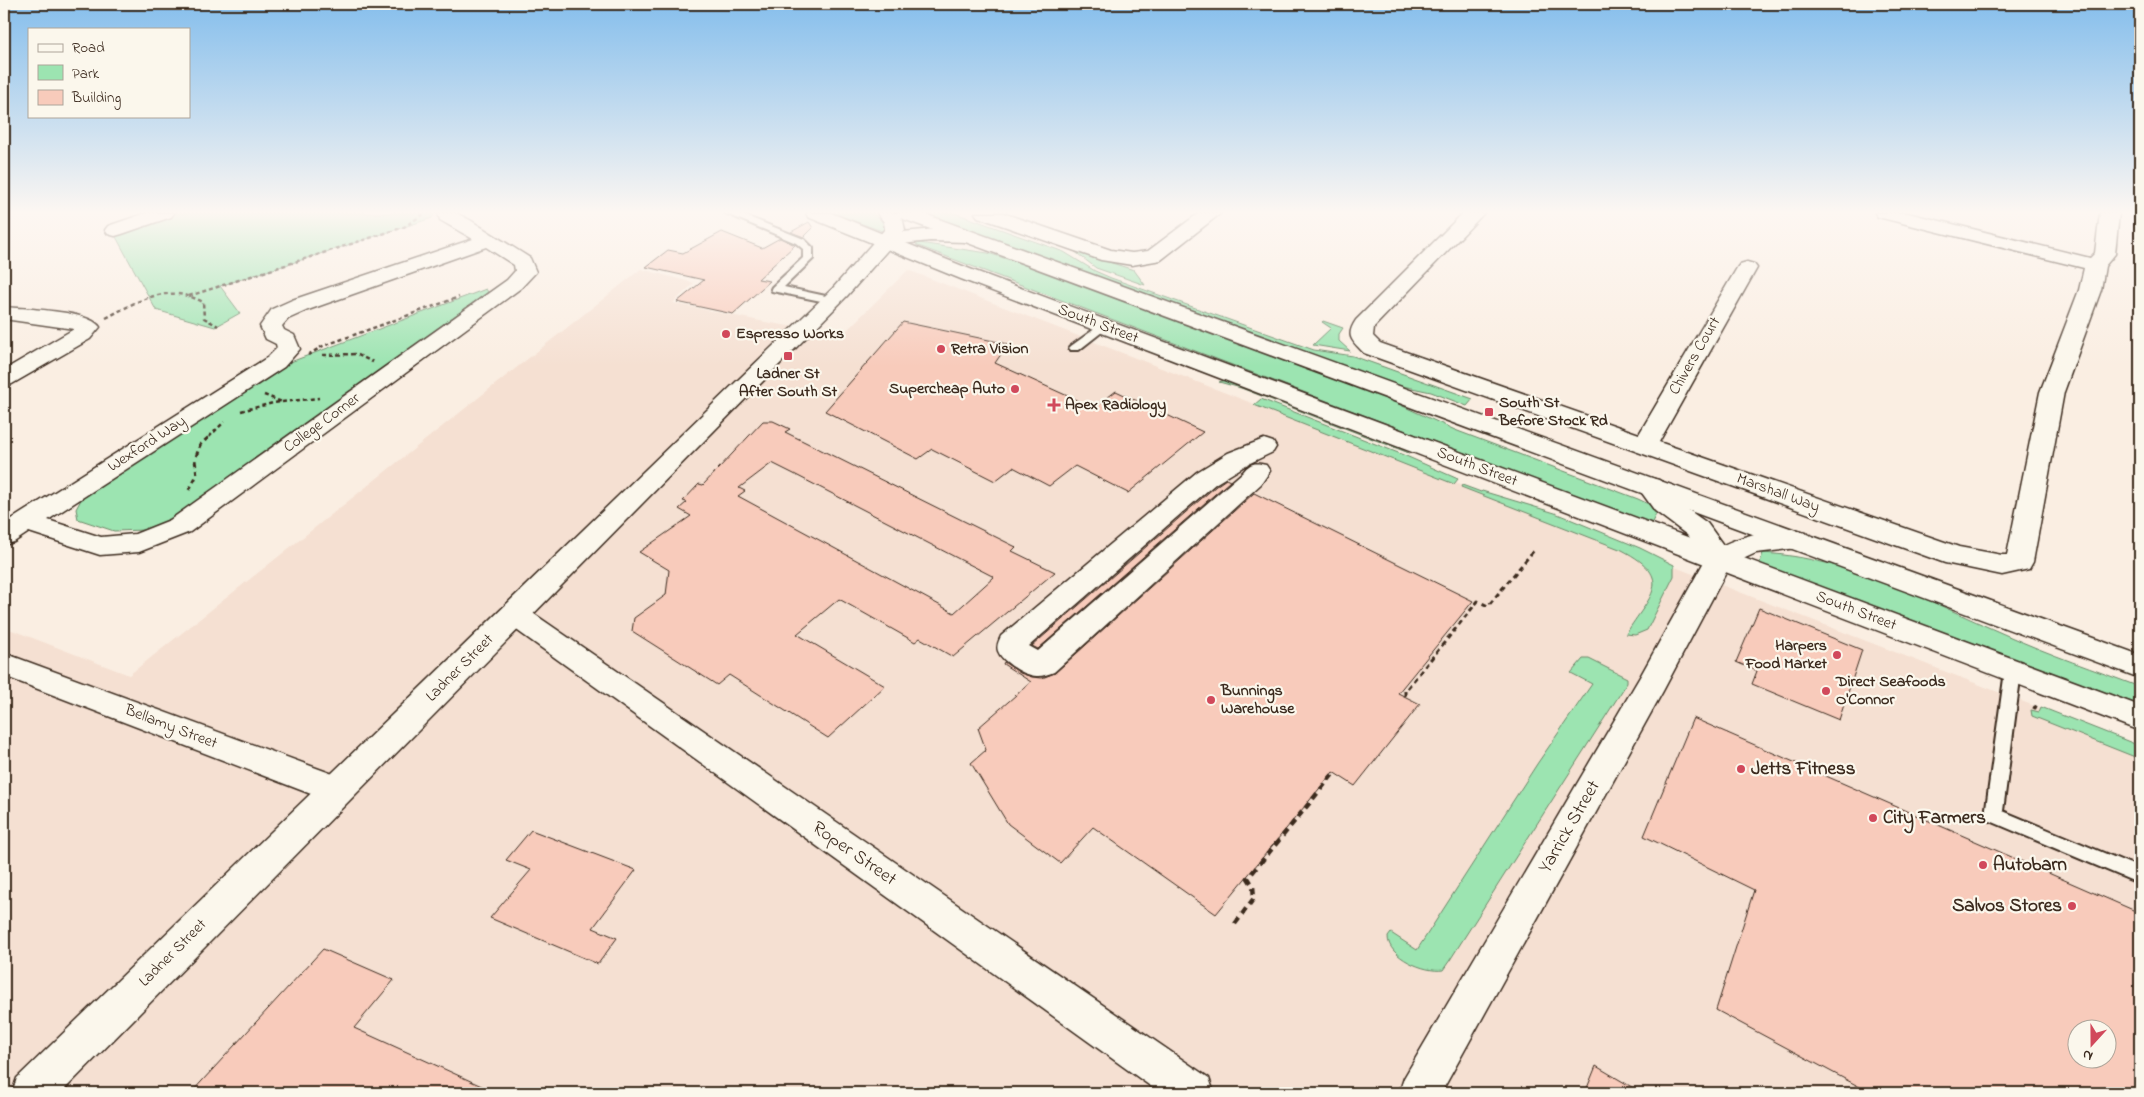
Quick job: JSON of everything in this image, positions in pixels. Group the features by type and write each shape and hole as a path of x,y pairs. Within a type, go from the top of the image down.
{"main road":[{"path":"296,355 286,340 274,334 271,326 280,314 309,301 417,264"},
{"name":"College Corner","path":"26,522 100,546 139,543 180,526 514,284 526,272 524,264"},
{"name":"Ladner Street","path":"32,1093 831,300 864,264"},
{"name":"South Street","path":"943,264 2140,719"},
{"path":"1043,264 2140,667"},
{"name":"Marshall Way","path":"1424,264 1364,325 1361,332 1362,338 1372,348 1955,556 2002,565 2019,562 2052,392 2090,290 2095,265"},
{"name":"Chivers Court","path":"1644,445 1747,268"},
{"path":"4,314 73,321 89,327 82,334 4,379"},
{"name":"Wexford Way","path":"4,536 276,362 296,355"},
{"path":"1237,459 1260,459 1252,478 1043,664 1036,665 1012,650 1012,644 1206,478 1237,459"},
{"path":"1650,486 1664,505 1698,529 1719,559 1736,548 1747,544 1761,541 1796,540"},
{"name":"Yarrick Street","path":"1419,1093 1652,683 1719,559"},
{"name":"Roper Street","path":"514,614 1194,1093"},
{"name":"Bellamy Street","path":"4,664 337,790"}],"lane":[{"path":"802,264 776,289 831,300"},
{"path":"1075,348 1103,326"},
{"path":"2013,671 1994,816 2140,876"}],"path":[{"path":"188,296 286,264"},
{"path":"89,327 143,298 162,293 176,292 203,302 204,318 218,326"},
{"path":"296,355 463,296"},
{"path":"323,355 351,353 366,355 373,362 372,369"},
{"path":"260,393 282,402"},
{"path":"246,406 238,412 282,402 325,397"},
{"path":"184,497 197,475 195,460 200,445 229,419"},
{"path":"1405,696 1405,691 1478,601 1488,606 1535,549"},
{"path":"1235,924 1254,898 1253,886 1248,878 1334,773"}],"shaded area":[{"path":"641,269 694,283 673,303 765,322 842,335 908,270 2140,747 2140,1093 4,1093 4,627 129,675"}],"green space":[{"path":"131,264 288,264 220,286 240,313 215,327 156,310"},
{"path":"967,264 1024,264 1042,270 1381,396 1455,430 1638,499 1659,509 1651,524"},
{"path":"1062,264 1084,264 1111,278 1314,350 1353,356 1473,399 1467,406 1431,392 1388,383"},
{"path":"1091,264 1116,264 1134,270 1145,285 1096,268"},
{"path":"486,289 488,292 171,520 146,530 114,531 78,519 76,509 84,494 277,367"},
{"path":"1323,321 1343,328 1339,334 1339,341 1350,351 1313,345 1331,328"},
{"path":"1225,380 1373,436 1409,453 1241,388 1219,382"},
{"path":"1261,399 1406,456 1458,479 1454,484 1254,405"},
{"path":"1462,485 1555,513 1640,548 1674,565 1674,576 1647,630 1635,635 1626,634 1653,589 1654,579 1649,570 1639,560 1622,550 1461,487"},
{"path":"1763,553 1826,563 1857,572 1918,595 2039,649 2140,687 2140,705 1759,566"},
{"path":"1583,659 1589,659 1627,678 1627,683 1443,970 1427,969 1409,962 1394,951 1388,937 1391,933 1417,950 1537,764 1592,684 1571,673"},
{"path":"2041,707 2140,746 2140,759 2032,716 2031,710 2039,712"}],"building":[{"path":"650,264 774,264 758,279 770,281 733,314 677,302 704,280 646,267"},
{"path":"903,322 1008,344 995,363 1094,408 1116,391 1203,432 1128,493 1075,466 1049,486 1013,467 995,481 932,449 918,459 825,411"},
{"path":"763,421 773,421 790,429 785,432 1016,547 1012,551 1055,572 953,657 920,638 915,642 839,599 797,634 885,686 828,738 729,675 717,685 632,631 634,618 666,595 669,570 639,552 691,516 679,509 687,502 683,501 699,484 703,485","holes":["772,463 994,577 954,613 738,496 745,491 739,488"]},
{"path":"1226,479 1230,481 1038,649 1032,646 1216,486"},
{"name":"Bunnings Warehouse","path":"1254,493 1473,601 1398,693 1420,704 1355,786 1333,772 1216,914 1093,827 1060,863 1008,824 971,763 986,750 978,728 1031,682 1003,664 1004,662 1020,673 1032,677 1042,678 1055,673"},
{"path":"1759,608 1862,650 1839,720 1752,684 1757,671 1736,662"},
{"path":"1693,718 2140,913 2140,1093 1871,1093 1716,1010 1754,890 1644,836"},
{"path":"531,830 636,870 593,928 617,938 598,964 490,918 531,870 506,860"},
{"path":"323,949 394,980 354,1028 497,1093 191,1093"},
{"path":"1596,1066 1642,1093 1585,1093"}],"place":[{"name":"Espresso Works","path":"726,334"},
{"name":"Retra Vision","path":"941,349"},
{"name":"Ladner St After South St","path":"788,356"},
{"name":"Supercheap Auto","path":"1015,389"},
{"name":"Apex Radiology","path":"1054,405"},
{"name":"South St Before Stock Rd","path":"1489,412"},
{"name":"Harpers Food Market","path":"1837,655"},
{"name":"Direct Seafoods O'Connor","path":"1826,691"},
{"name":"Bunnings Warehouse","path":"1211,700"},
{"name":"Jetts Fitness","path":"1741,769"},
{"name":"City Farmers","path":"1873,818"},
{"name":"Autobarn","path":"1983,865"},
{"name":"Salvos Stores","path":"2072,906"}]}
